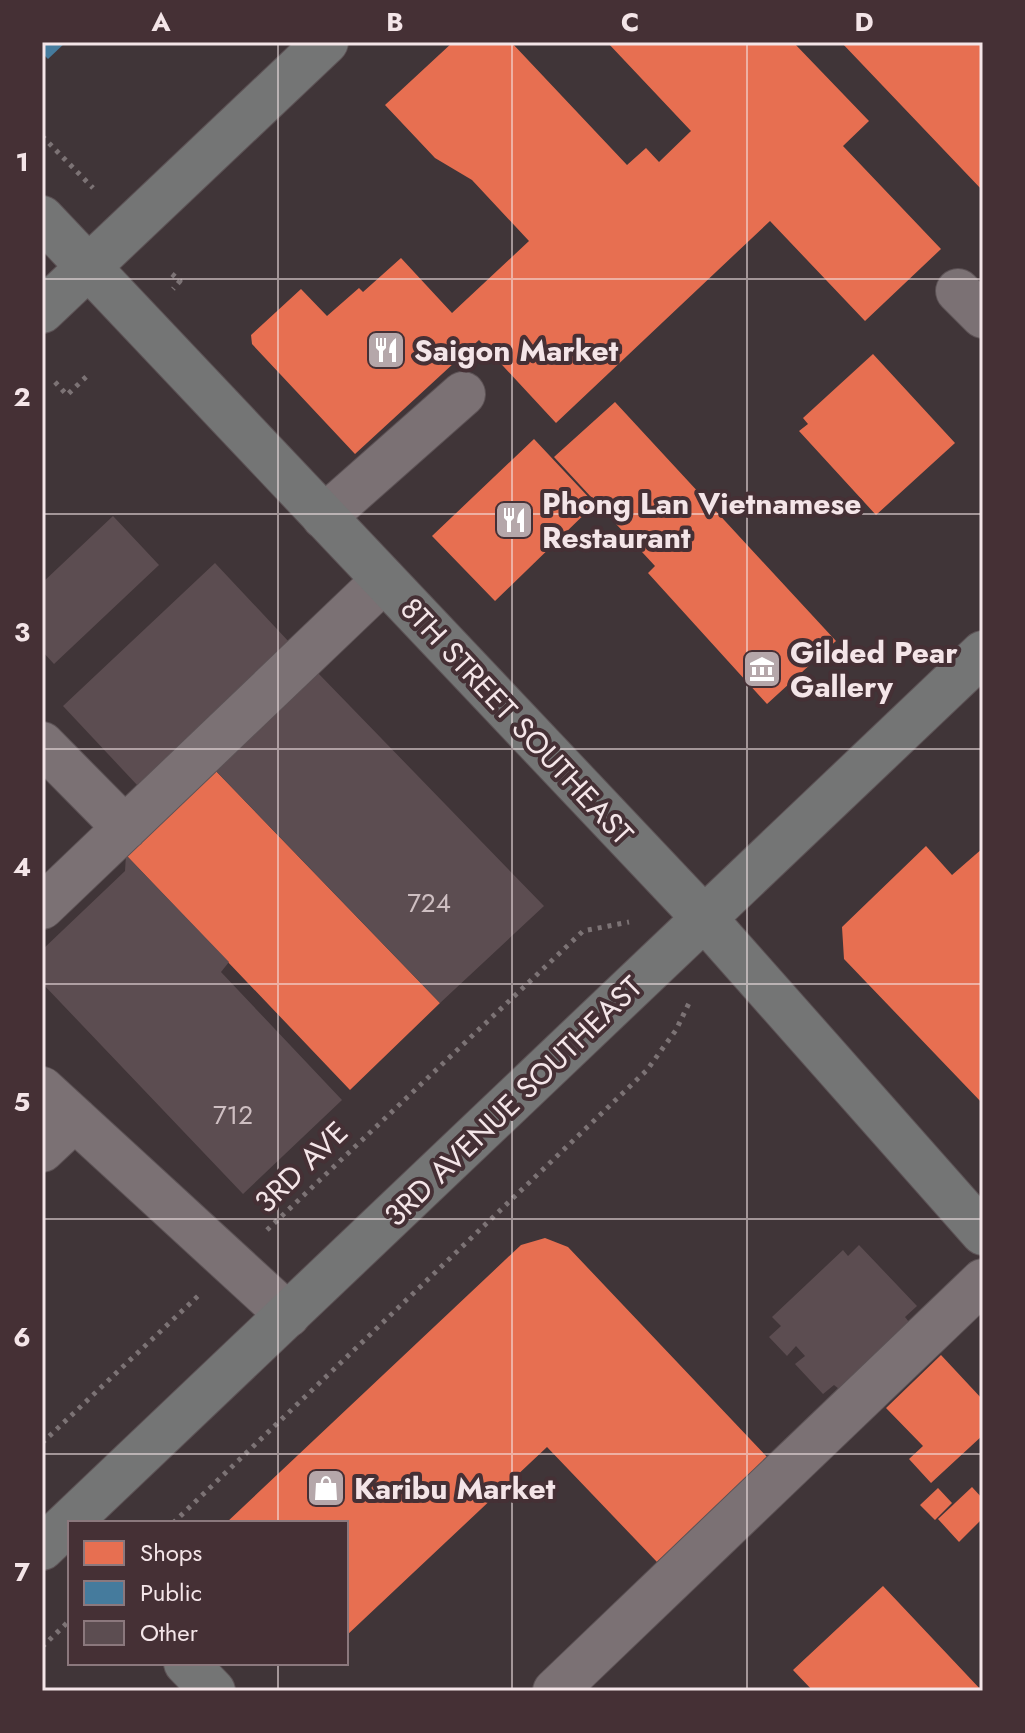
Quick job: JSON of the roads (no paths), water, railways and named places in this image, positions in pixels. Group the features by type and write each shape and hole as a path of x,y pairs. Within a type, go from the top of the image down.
{"main road":[{"path":"42,311 326,42"},
{"name":"8TH STREET SOUTHEAST","path":"42,218 705,919 983,1233"},
{"name":"3RD AVENUE SOUTHEAST","path":"54,1533 288,1315 983,653"},
{"path":"188,1665 213,1691"}],"lane":[{"path":"324,517 463,394"},
{"path":"42,907 384,580"},
{"path":"42,744 125,828"},
{"path":"42,1089 288,1315"},
{"path":"42,1150 75,1119"},
{"path":"555,1691 983,1281"}],"place":[{"name":"Saigon Market","path":"386,350"},
{"name":"Phong Lan Vietnamese Restaurant","path":"514,520"},
{"name":"Gilded Pear Gallery","path":"762,669"},
{"name":"Karibu Market","path":"326,1488"}]}
